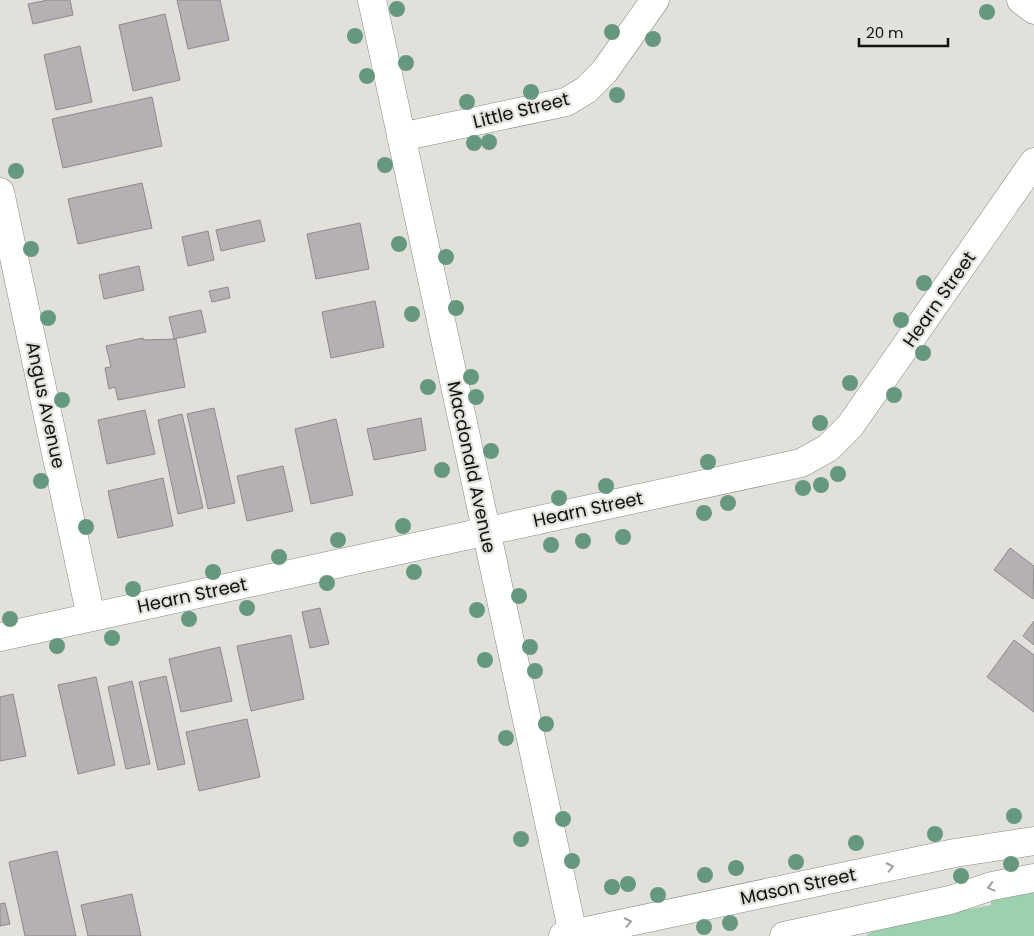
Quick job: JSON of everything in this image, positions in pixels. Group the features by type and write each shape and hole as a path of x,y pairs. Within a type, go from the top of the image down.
{"street":[{"name":"Macdonald Avenue","path":"372,0 486,531 568,935"},
{"name":"Little Street","path":"401,137 566,102 586,90 604,72 655,0"},
{"path":"1021,0 1034,10"},
{"name":"Hearn Street","path":"0,637 801,463 828,448 850,426 1034,162"},
{"name":"Angus Avenue","path":"0,192 91,617"},
{"name":"Mason Street","path":"568,935 955,853 1034,841"},
{"path":"784,936 950,900 992,886 1034,878"}],"green space":[{"path":"1034,885 1034,936 866,936 877,927 991,905 991,893"}],"building":[{"path":"48,0 70,0 73,15 33,24 28,4"},
{"path":"177,0 220,0 229,40 188,49"},
{"path":"165,14 180,80 133,91 119,25"},
{"path":"80,46 92,102 56,110 44,55"},
{"path":"152,97 162,146 63,168 52,119"},
{"path":"142,183 152,228 78,244 68,199"},
{"path":"260,220 265,241 221,251 216,230"},
{"path":"360,223 369,269 316,279 307,234"},
{"path":"208,231 214,260 188,266 182,237"},
{"path":"139,266 144,290 104,299 99,275"},
{"path":"228,287 230,298 212,302 209,291"},
{"path":"375,301 384,347 331,358 322,312"},
{"path":"201,310 206,332 174,339 169,317"},
{"path":"143,338 143,340 176,339 185,387 118,400 115,387 109,389 105,368 111,367 106,346"},
{"path":"214,408 235,503 208,509 187,414"},
{"path":"145,410 155,454 107,464 98,420"},
{"path":"182,414 203,508 178,514 158,420"},
{"path":"421,418 426,450 374,460 367,429"},
{"path":"336,419 353,495 311,504 295,429"},
{"path":"283,466 293,511 247,521 237,476"},
{"path":"163,478 173,526 118,538 108,491"},
{"path":"1010,548 1034,566 1033,599 994,570"},
{"path":"320,608 329,644 310,648 302,612"},
{"path":"1034,621 1034,645 1023,636"},
{"path":"291,635 304,699 251,711 237,646"},
{"path":"1014,640 1034,655 1034,712 987,677"},
{"path":"220,647 232,701 181,712 169,659"},
{"path":"166,676 185,764 158,770 139,682"},
{"path":"96,677 115,765 78,774 58,685"},
{"path":"132,681 150,764 126,769 108,687"},
{"path":"13,694 26,756 0,761 0,697"},
{"path":"247,719 260,777 199,791 186,732"},
{"path":"57,851 76,936 25,936 9,862"},
{"path":"132,894 141,936 88,936 81,905"},
{"path":"5,903 10,924 0,926 0,904"}]}
